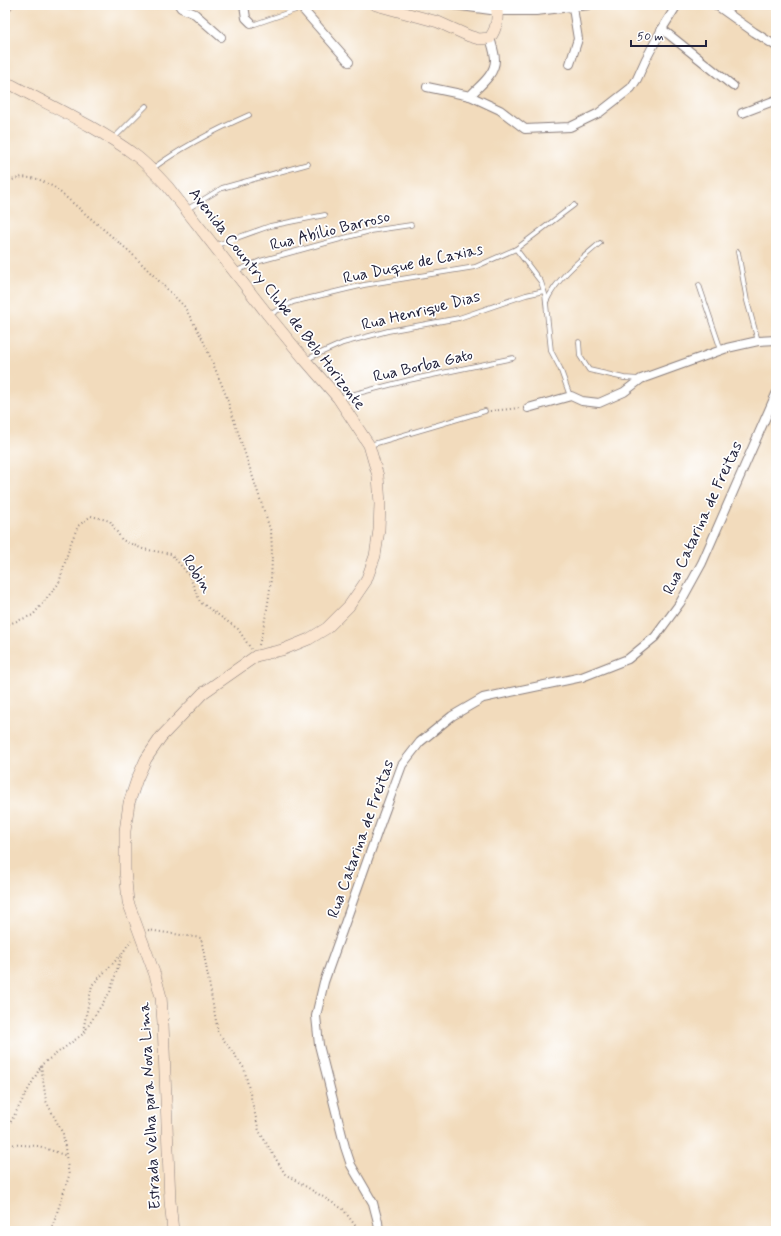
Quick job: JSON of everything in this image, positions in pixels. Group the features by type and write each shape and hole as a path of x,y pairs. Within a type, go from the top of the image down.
{"street":[{"path":"179,5 181,8 195,14 221,37"},
{"path":"244,5 246,18 251,23"},
{"path":"376,5 438,22 479,39 490,38 495,31 498,22 497,8"},
{"path":"454,5 536,11 589,5"},
{"path":"428,87 470,96 500,110 526,129 570,126 599,112 631,88 638,79 646,59 677,5"},
{"path":"716,5 776,46"},
{"path":"301,7 349,62"},
{"path":"570,64 578,39 573,8"},
{"path":"662,29 733,86"},
{"path":"470,96 488,78 494,69 496,59 490,38"},
{"name":"Avenida Country Clube de Belo Horizonte","path":"5,83 12,84 75,118 135,155 152,170 168,187 268,315 338,398 369,446 378,476 380,504 379,530 375,556 366,581 349,606 327,628 309,639 282,650"},
{"path":"742,113 776,100"},
{"path":"528,408 571,396 582,402 599,403 624,392 641,379 721,350 758,342 776,340"},
{"name":"Rua Catarina de Freitas","path":"379,1231 373,1203 351,1165 345,1148 319,1045 316,1016 327,975 402,765 420,742 452,716 483,698 582,678 628,659 654,637 680,603 702,563 776,394"},
{"name":"Estrada Velha para Nova Lima","path":"173,1231 170,1201 164,1023 161,997 155,975 128,902 125,870 125,831 129,803 146,758 161,738 203,692 256,656 282,650"}],"lane":[{"path":"251,23 255,24 310,5"},
{"path":"111,140 146,106"},
{"path":"152,170 171,155 217,130 249,115"},
{"path":"186,210 222,188 308,164"},
{"name":"Rua Duque de Caxias","path":"268,315 293,302 364,285 475,267 516,249 574,205"},
{"path":"214,246 270,226 325,215"},
{"name":"Rua Abílio Barroso","path":"234,272 260,261 362,233 410,225"},
{"path":"546,302 550,293 575,265 600,243"},
{"path":"516,249 541,282 546,302 551,351 560,368 571,396"},
{"path":"738,252 747,301 758,342"},
{"path":"699,285 721,350"},
{"name":"Rua Henrique Dias","path":"305,360 343,343 388,331 459,318 526,295 544,291"},
{"path":"579,342 580,356 589,370 624,378 641,379"},
{"name":"Rua Borba Gato","path":"338,398 408,380 513,358"},
{"path":"369,446 485,411"}],"path":[{"path":"5,182 22,177 38,179 54,187 130,252 184,306 203,340 224,390 271,532 273,556 272,581 264,626 256,656"},
{"path":"485,411 528,408"},
{"name":"Robin","path":"5,622 9,624 33,615 58,583 70,545 78,526 91,516 110,521 122,540 143,549 171,554 189,575 200,602 238,629 256,656"},
{"path":"83,1034 92,985 122,954 138,928 201,938 218,1032 244,1068 259,1131 285,1174 343,1209 359,1231"},
{"path":"5,1127 9,1125 41,1065 83,1034 110,992 122,954"},
{"path":"41,1065 46,1101 63,1134 69,1176 51,1231"},
{"path":"5,1144 39,1146 66,1156"}]}
